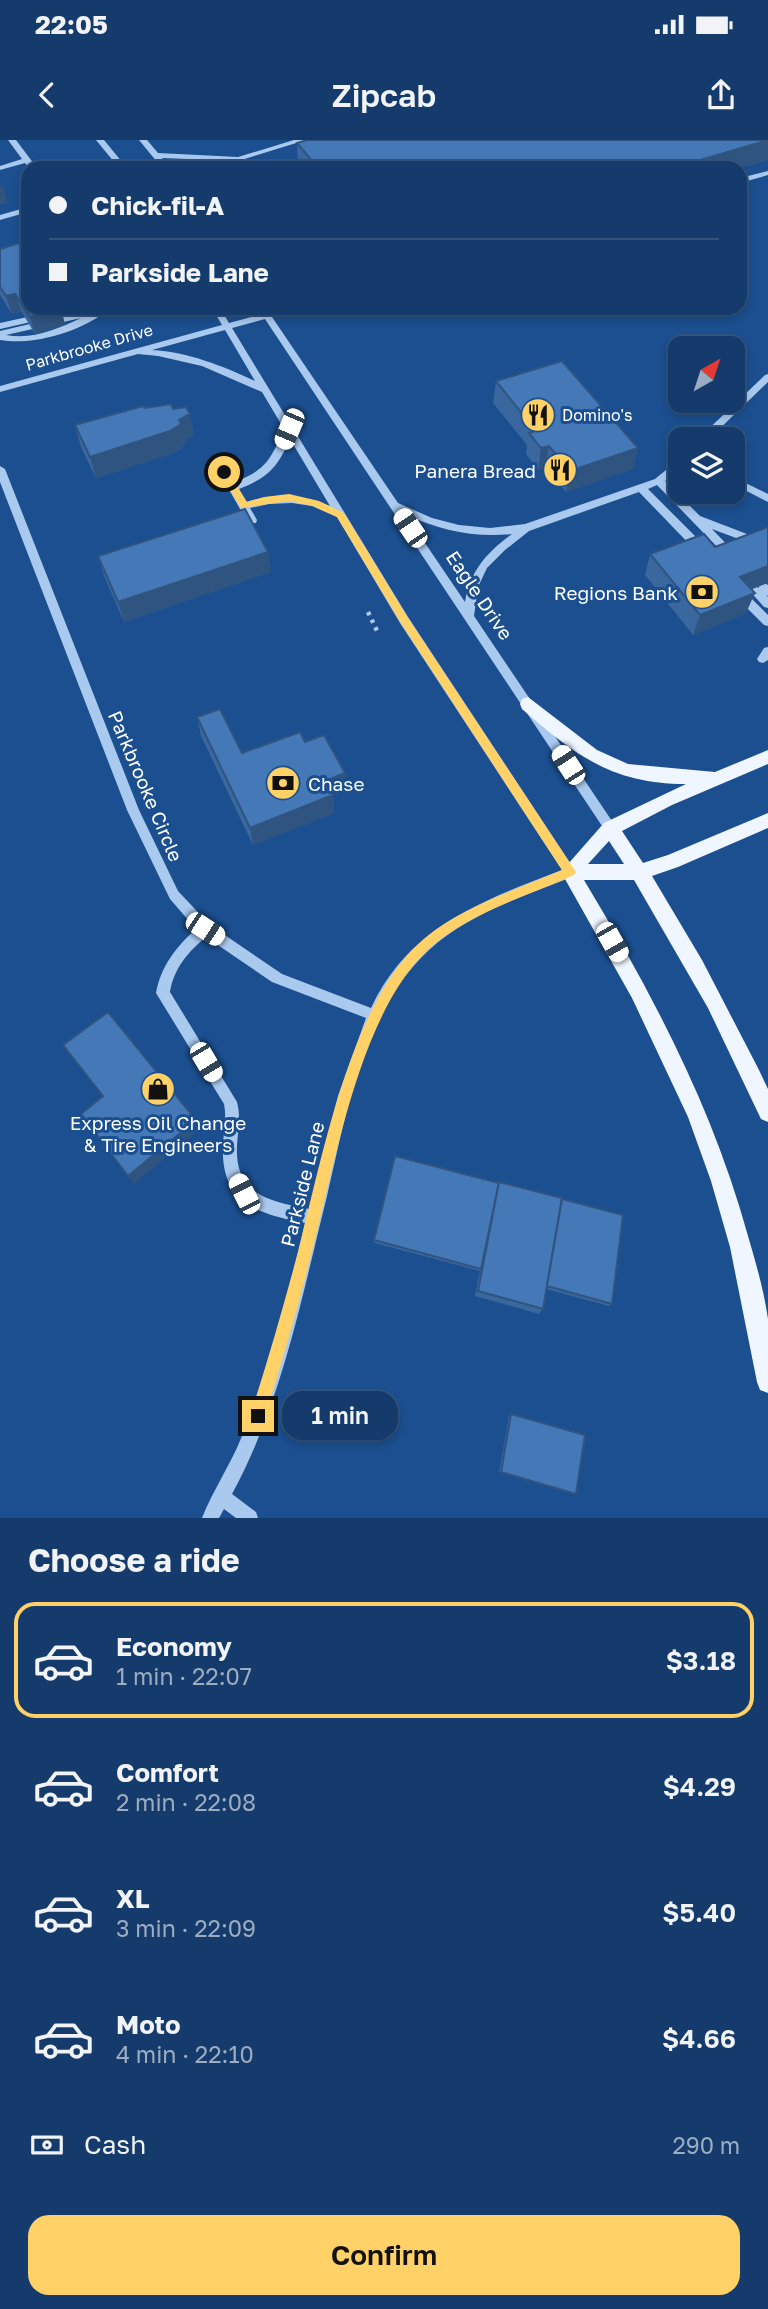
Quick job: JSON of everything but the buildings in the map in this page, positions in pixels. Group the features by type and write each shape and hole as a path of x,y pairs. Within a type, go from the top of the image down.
{"main road":[{"path":"528,705 589,756 616,770 641,776 669,778 724,777"},
{"path":"570,872 610,828 666,800 768,757"},
{"path":"570,872 640,872 672,862 768,820"},
{"name":"Eagle Drive","path":"610,828 640,872 712,994 768,1112"},
{"path":"570,872 625,964 671,1054 699,1119 726,1198 755,1304 768,1382"}],"street":[{"path":"13,140 29,161"},
{"path":"88,140 102,142 117,161"},
{"path":"143,140 160,161"},
{"path":"155,155 238,159 302,140"},
{"path":"0,169 21,166"},
{"path":"747,179 768,173"},
{"path":"0,218 21,211"},
{"path":"0,320 25,315"},
{"path":"0,326 51,315"},
{"path":"0,336 82,315"},
{"path":"221,315 404,621 570,872"},
{"name":"Parkbrooke Drive","path":"0,389 227,325 253,315"},
{"name":"Eagle Drive","path":"267,315 610,828"},
{"path":"127,353 161,353 187,358 234,374 266,390"},
{"path":"716,427 768,377"},
{"path":"233,487 270,471 289,429"},
{"name":"Parkbrooke Circle","path":"0,469 133,810 174,895 205,929 277,978 374,1016"},
{"path":"395,506 427,522 460,531 494,533 526,528 650,484 668,471"},
{"path":"224,472 252,520"},
{"path":"650,484 695,519 747,553"},
{"path":"650,484 707,555"},
{"path":"650,484 729,560 695,519"},
{"path":"745,486 768,498"},
{"path":"244,506 264,500 289,498 316,503 340,515"},
{"path":"695,519 768,546"},
{"path":"469,616 469,595 475,578 504,545 526,528"},
{"path":"761,589 768,604"},
{"path":"740,594 768,622"},
{"name":"Parkside Lane","path":"211,1518 249,1441 267,1392 341,1113 374,1016 389,987 408,962 429,942 462,919 570,872"},
{"path":"205,929 181,949 165,981 163,993 230,1102 235,1121 230,1147 233,1172 244,1194 265,1208 314,1217"},
{"path":"223,1497 250,1518"}],"path":[{"path":"368,612 379,635"}],"place":[{"name":"Domino's","path":"538,415"},
{"name":"Panera Bread","path":"560,470"},
{"name":"Regions Bank","path":"702,592"},
{"name":"Chase","path":"283,783"},
{"name":"Express Oil Change & Tire Engineers","path":"158,1089"}],"route":[{"path":"224,472 244,506 264,500 289,498 316,503 340,515 404,621 570,872 502,899 462,919 429,942 408,962 389,987 374,1016 341,1113 285,1330 258,1416"}]}
